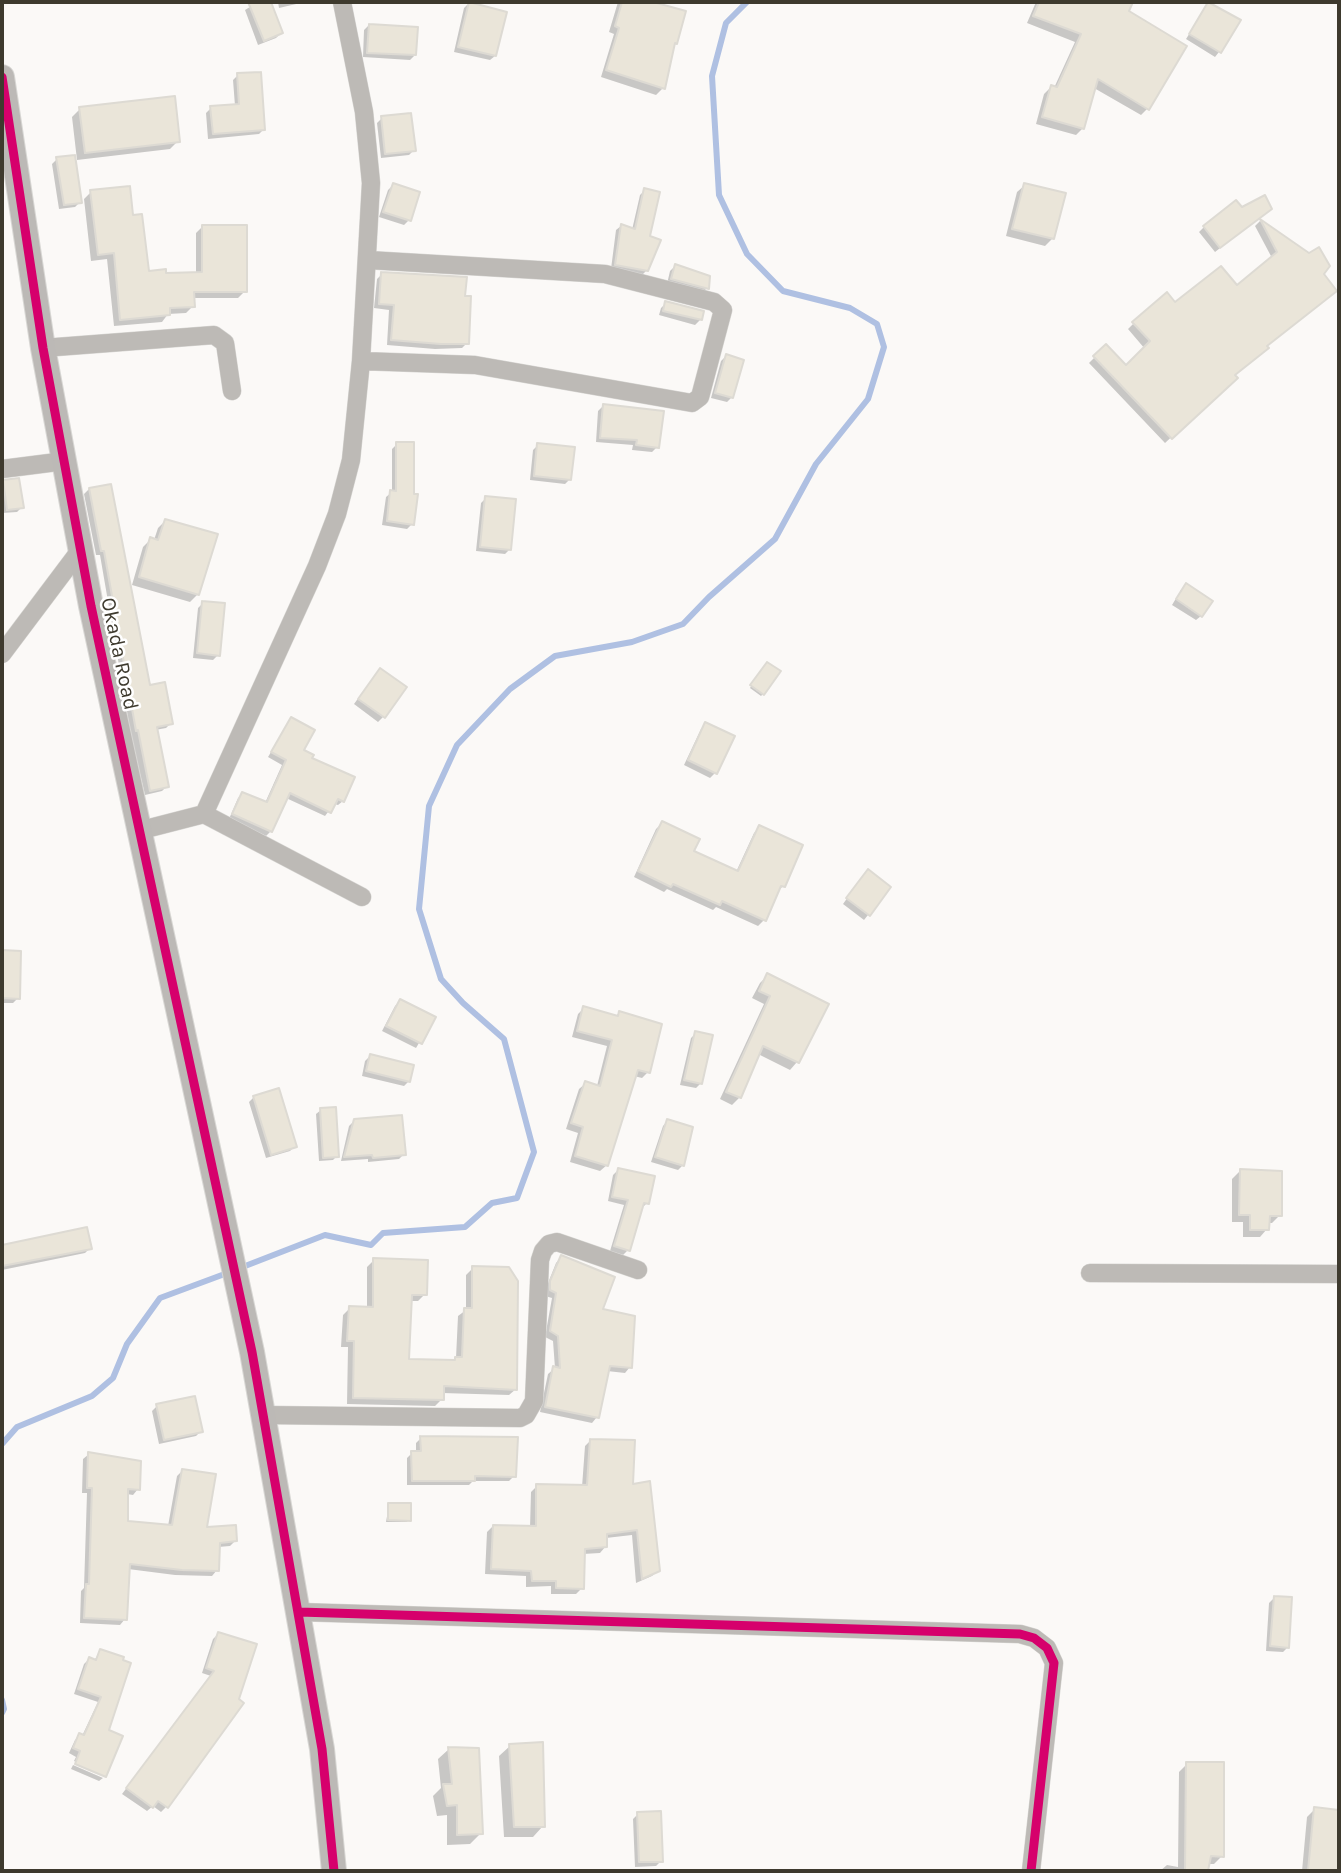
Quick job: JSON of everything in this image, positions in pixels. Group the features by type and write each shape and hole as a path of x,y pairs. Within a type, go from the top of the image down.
{"street":[{"path":"204,814 317,566 337,514 351,460 361,361 371,183 364,111 342,2"},
{"name":"Okada Road","path":"2,77 9,164 91,606 241,1297 264,1415 322,1749 334,1871"},
{"path":"361,361 475,365 692,403 700,397 723,310 714,302 605,274 368,260"},
{"path":"43,348 214,335 225,343 232,391"},
{"path":"2,469 65,461"},
{"path":"2,654 81,549"},
{"path":"138,831 204,814 362,897"},
{"path":"264,1415 506,1418 526,1415 534,1401 540,1260 543,1251 549,1244 557,1242 638,1270"},
{"path":"1090,1273 1339,1274"},
{"path":"299,1612 1006,1634 1034,1638 1047,1648 1054,1663 1031,1871"}],"building":[{"path":"248,2 271,2 283,33 264,41"},
{"path":"469,2 507,12 496,56 458,47"},
{"path":"622,2 653,2 686,11 677,44 675,43 665,89 606,70 619,28 615,26"},
{"path":"1039,2 1133,2 1129,11 1187,46 1149,110 1098,79 1084,129 1042,117 1051,85 1057,87 1081,34 1033,16"},
{"path":"1208,2 1241,20 1221,53 1189,34"},
{"path":"369,24 418,27 416,55 367,53"},
{"path":"261,72 265,130 213,134 210,106 239,104 237,73"},
{"path":"175,96 180,142 85,153 79,107"},
{"path":"411,113 416,151 385,154 381,116"},
{"path":"75,155 82,203 64,205 56,157"},
{"path":"393,183 420,192 411,221 383,212"},
{"path":"1024,183 1066,193 1054,239 1012,229"},
{"path":"130,186 133,215 142,214 149,271 166,269 166,273 202,272 202,225 247,225 247,292 194,292 195,307 170,308 170,315 120,320 114,253 98,255 90,190"},
{"path":"644,188 660,192 650,236 661,240 648,271 615,265 621,224 635,229"},
{"path":"1265,195 1272,209 1220,248 1203,226 1236,200 1242,207"},
{"path":"1260,219 1309,253 1319,247 1330,266 1324,274 1337,291 1267,346 1269,348 1235,375 1238,378 1172,439 1093,356 1106,344 1126,365 1150,341 1132,322 1167,292 1175,302 1221,266 1237,285 1277,252"},
{"path":"675,264 710,276 709,289 671,279"},
{"path":"381,272 467,277 465,296 471,296 469,344 391,340 394,305 379,304"},
{"path":"665,301 704,311 702,320 663,311"},
{"path":"726,354 744,360 733,398 715,393"},
{"path":"603,404 664,411 659,448 636,445 637,440 600,438"},
{"path":"396,442 414,442 414,494 418,494 414,525 387,521 390,490 396,491"},
{"path":"537,443 575,447 571,480 534,476"},
{"path":"19,478 24,508 7,510 3,480"},
{"path":"111,484 150,685 165,682 173,724 157,727 169,787 150,791 138,730 136,731 104,551 101,551 89,488"},
{"path":"485,496 516,499 511,550 480,547"},
{"path":"165,519 218,534 199,595 139,577 150,537 158,540"},
{"path":"1186,583 1213,601 1202,617 1176,599"},
{"path":"202,601 225,603 220,656 197,653"},
{"path":"767,662 781,671 764,695 750,685"},
{"path":"380,668 407,687 385,718 358,699"},
{"path":"291,717 315,730 304,750 314,755 312,758 355,777 344,802 338,799 331,813 290,793 272,832 232,814 242,792 267,802 286,760 271,752"},
{"path":"705,722 735,736 717,774 688,760"},
{"path":"662,821 700,839 694,851 738,871 759,825 803,845 785,887 781,886 766,921 722,901 720,905 673,884 671,887 638,871"},
{"path":"868,869 891,887 870,916 846,898"},
{"path":"2,950 21,951 20,999 2,998"},
{"path":"767,973 829,1004 799,1063 763,1046 741,1098 726,1092 770,996 759,991"},
{"path":"400,999 436,1017 422,1044 386,1026"},
{"path":"583,1006 618,1016 619,1011 662,1024 650,1073 638,1070 608,1166 575,1156 583,1127 571,1123 585,1081 600,1086 612,1040 577,1031"},
{"path":"695,1031 713,1035 702,1084 684,1080"},
{"path":"370,1054 414,1065 410,1082 366,1071"},
{"path":"279,1088 297,1147 271,1155 253,1096"},
{"path":"336,1107 339,1157 323,1158 320,1108"},
{"path":"402,1115 406,1155 344,1157 354,1119"},
{"path":"667,1119 693,1127 684,1166 655,1157"},
{"path":"618,1168 655,1176 649,1204 644,1203 630,1251 614,1246 628,1200 612,1197"},
{"path":"1240,1169 1282,1171 1282,1216 1270,1216 1269,1230 1250,1230 1250,1215 1239,1215"},
{"path":"87,1227 92,1249 2,1266 2,1245"},
{"path":"561,1255 615,1277 603,1309 635,1316 632,1368 610,1366 599,1418 545,1407 553,1366 560,1368 558,1336 550,1331 556,1293 550,1290 550,1281"},
{"path":"373,1258 428,1260 427,1295 412,1295 409,1359 455,1360 455,1357 462,1357 464,1308 472,1308 472,1266 509,1267 518,1281 517,1390 444,1386 444,1400 353,1398 354,1341 347,1341 349,1306 373,1307"},
{"path":"195,1396 203,1432 164,1440 156,1404"},
{"path":"420,1436 518,1437 516,1477 475,1476 475,1481 412,1481 411,1451 421,1451"},
{"path":"590,1439 635,1440 633,1484 650,1481 660,1571 642,1579 637,1530 607,1534 607,1547 585,1549 584,1589 556,1588 556,1581 532,1581 531,1571 491,1569 493,1525 536,1526 536,1484 587,1485"},
{"path":"88,1452 141,1461 140,1490 128,1489 128,1521 172,1525 182,1469 216,1474 207,1527 236,1525 237,1541 220,1543 219,1571 130,1564 127,1620 84,1618 86,1584 89,1584 92,1488 87,1488"},
{"path":"388,1503 411,1503 411,1521 388,1520"},
{"path":"1274,1596 1292,1597 1289,1648 1270,1646"},
{"path":"218,1632 257,1644 239,1699 244,1703 168,1808 158,1801 153,1808 126,1788 214,1671 206,1668"},
{"path":"100,1649 124,1657 123,1660 131,1663 109,1730 123,1736 106,1777 75,1764 80,1751 73,1748 79,1733 84,1735 101,1697 78,1689 89,1657 96,1660"},
{"path":"543,1742 545,1827 514,1827 509,1744"},
{"path":"448,1747 479,1748 483,1834 457,1835 457,1805 447,1806 443,1784 452,1784"},
{"path":"1186,1762 1224,1762 1224,1857 1211,1856 1208,1871 1185,1871"},
{"path":"1314,1807 1339,1810 1339,1871 1308,1871"},
{"path":"661,1811 663,1862 639,1862 637,1812"}],"waterway":[{"path":"240,1268 325,1235 371,1245 383,1233 465,1227 492,1203 517,1198 534,1152 504,1039 463,1003 441,979 419,909 429,806 457,745 510,689 555,656 632,642 683,624 709,597 775,539 816,464 868,399 884,347 877,324 850,308 783,291 747,254 719,195 712,76 726,23 747,2"},
{"path":"2,1444 17,1427 92,1396 113,1378 127,1344 160,1298 230,1272"},
{"path":"2,1700 2,1713"}],"cycle path":[{"path":"2,77 43,348 91,606 252,1352 322,1749 334,1871"},
{"path":"299,1612 1020,1634 1034,1638 1047,1648 1054,1663 1031,1871"}]}
